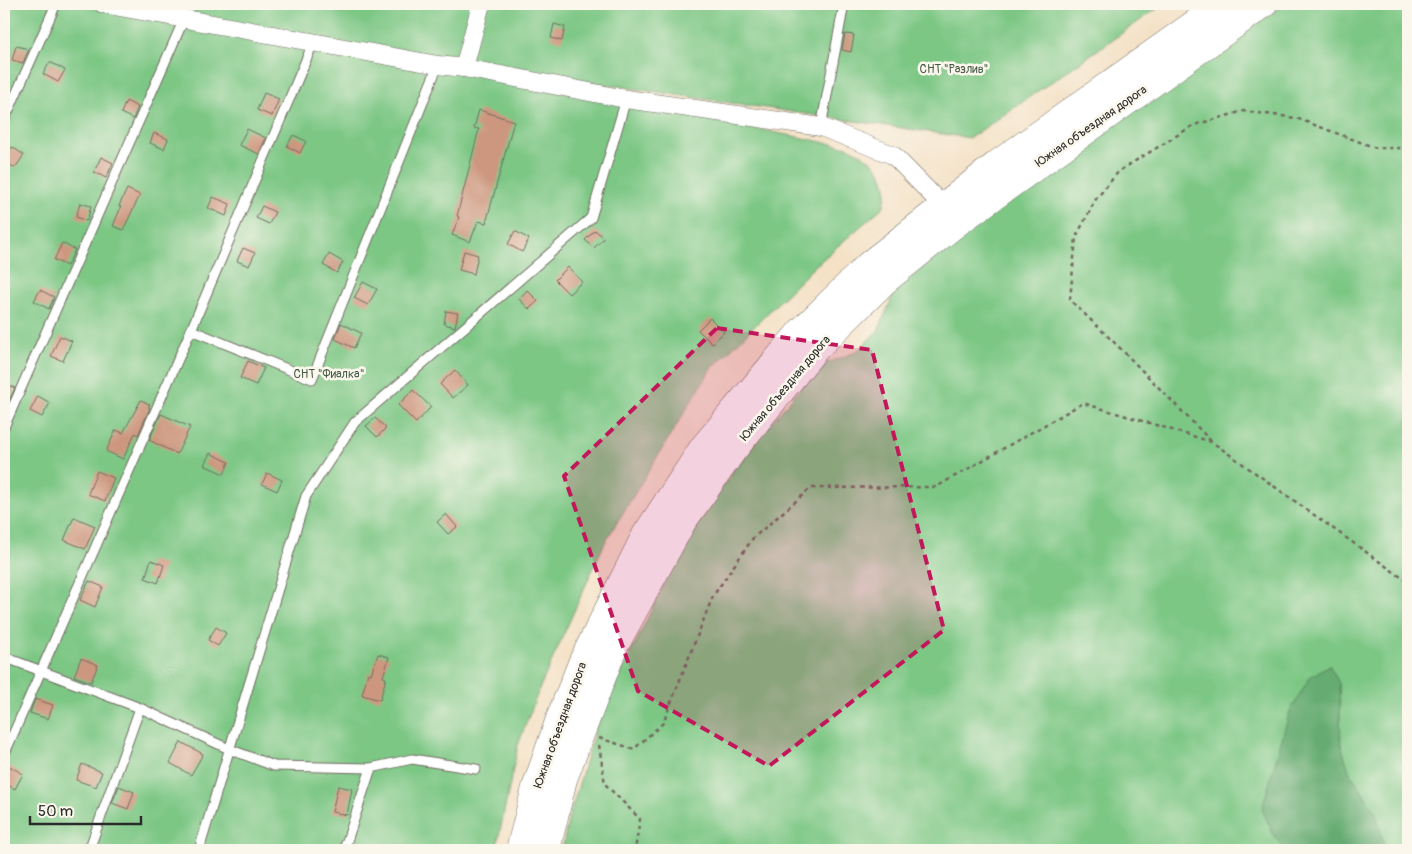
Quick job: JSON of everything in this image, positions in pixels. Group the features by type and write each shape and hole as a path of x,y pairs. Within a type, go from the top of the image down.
{"main road":[{"name":"Южная объездная дорога","path":"546,850 563,779 613,648 682,522 734,450 814,350 998,164 1223,4"},
{"name":"Южная объездная дорога","path":"520,850 536,788 564,707 583,661 646,534 704,446 800,333 869,265 941,221 1263,4"}],"street":[{"path":"103,4 438,65 464,68 626,99 821,127 893,155 941,221"},
{"path":"464,68 481,4"}],"lane":[{"path":"4,121 56,4"},
{"path":"821,127 844,4"},
{"path":"4,427 184,19"},
{"path":"4,755 191,330 314,42"},
{"path":"191,330 312,379 438,65"},
{"path":"199,850 306,496 355,422 591,218 626,99"},
{"path":"4,657 140,708 229,749 274,766 371,768 412,759 476,769"},
{"path":"89,850 140,708"},
{"path":"344,850 371,768"}],"path":[{"path":"1408,148 1376,148 1296,118 1244,111 1194,124 1119,171 1096,198 1076,237 1070,300 1212,442 1408,582"},
{"path":"634,850 640,819 605,784 598,738 634,749 663,723 713,596 753,538 811,488 936,487 1083,403 1212,442"}],"highlighted area":[{"path":"717,328 872,350 944,630 769,766 638,691 564,476"}],"green space":[{"name":"СНТ \"Фиалка\"","path":"4,4 1164,4 970,138 329,44 848,147 872,162 881,173 886,188 884,206 815,266 711,369 605,542 540,687 518,745 496,850 4,850"},
{"path":"1285,4 1408,4 1408,850 562,850 568,821 597,723 679,553 740,460 819,366 856,352 879,329 894,293 974,222"},
{"path":"1329,665 1339,683 1341,745 1349,771 1375,812 1384,845 1388,850 1287,850 1275,838 1262,809 1290,711 1310,677"}],"building":[{"path":"554,24 565,27 562,41 551,38"},
{"path":"845,34 854,35 851,52 842,50"},
{"path":"16,46 29,49 23,63 12,60"},
{"path":"50,62 65,70 58,82 43,74"},
{"path":"264,93 279,99 272,116 257,110"},
{"path":"126,101 138,107 133,119 121,113"},
{"path":"479,110 514,121 486,223 478,221 470,242 452,235 459,217 457,216 479,129 474,128"},
{"path":"247,129 266,138 259,154 239,145"},
{"path":"154,133 168,139 164,149 150,143"},
{"path":"293,135 306,141 300,153 287,146"},
{"path":"12,147 24,155 15,168 4,161"},
{"path":"101,157 113,163 106,178 94,172"},
{"path":"127,189 140,195 123,230 113,226"},
{"path":"213,197 230,204 226,216 208,208"},
{"path":"80,203 91,206 87,221 76,217"},
{"path":"262,206 275,212 269,224 256,218"},
{"path":"595,230 604,238 594,248 585,240"},
{"path":"515,231 529,239 522,252 508,244"},
{"path":"62,243 75,250 67,266 54,260"},
{"path":"243,248 255,253 249,266 237,261"},
{"path":"464,251 478,255 474,274 459,270"},
{"path":"329,254 343,262 337,273 323,265"},
{"path":"568,267 582,282 569,294 555,280"},
{"path":"363,282 377,289 368,305 354,298"},
{"path":"40,290 54,297 49,309 34,301"},
{"path":"527,290 538,301 529,309 519,299"},
{"path":"446,311 458,313 455,327 444,324"},
{"path":"710,318 724,332 712,344 698,330"},
{"path":"341,323 361,333 354,348 335,339"},
{"path":"60,336 72,341 63,361 51,356"},
{"path":"248,361 264,368 256,385 240,378"},
{"path":"455,370 468,385 453,398 440,384"},
{"path":"4,383 15,388 4,412"},
{"path":"413,390 431,407 416,423 398,405"},
{"path":"38,396 50,403 42,417 30,411"},
{"path":"141,400 150,405 148,407 150,408 138,435 135,433 123,459 106,451 116,430 123,433"},
{"path":"161,414 190,427 177,454 149,440"},
{"path":"375,418 386,428 377,437 366,426"},
{"path":"210,453 229,462 224,474 204,465"},
{"path":"97,471 114,478 105,501 88,494"},
{"path":"267,473 282,480 277,491 262,484"},
{"path":"446,514 457,527 448,534 437,522"},
{"path":"74,517 95,526 85,549 64,540"},
{"path":"151,560 164,565 158,583 145,578"},
{"path":"89,581 103,587 95,607 80,600"},
{"path":"216,627 226,633 218,646 208,640"},
{"path":"378,654 389,657 383,677 386,678 380,700 362,695 368,673 371,674"},
{"path":"81,658 98,665 91,682 74,676"},
{"path":"35,699 53,705 48,719 30,713"},
{"path":"181,742 203,754 191,775 170,763"},
{"path":"4,763 23,774 15,789 4,783"},
{"path":"82,764 102,772 96,787 76,780"},
{"path":"119,786 134,792 128,809 112,803"},
{"path":"338,786 352,789 347,815 332,812"}],"park label":[{"name":"СНТ \"Разлив\"","path":"954,69"}]}
